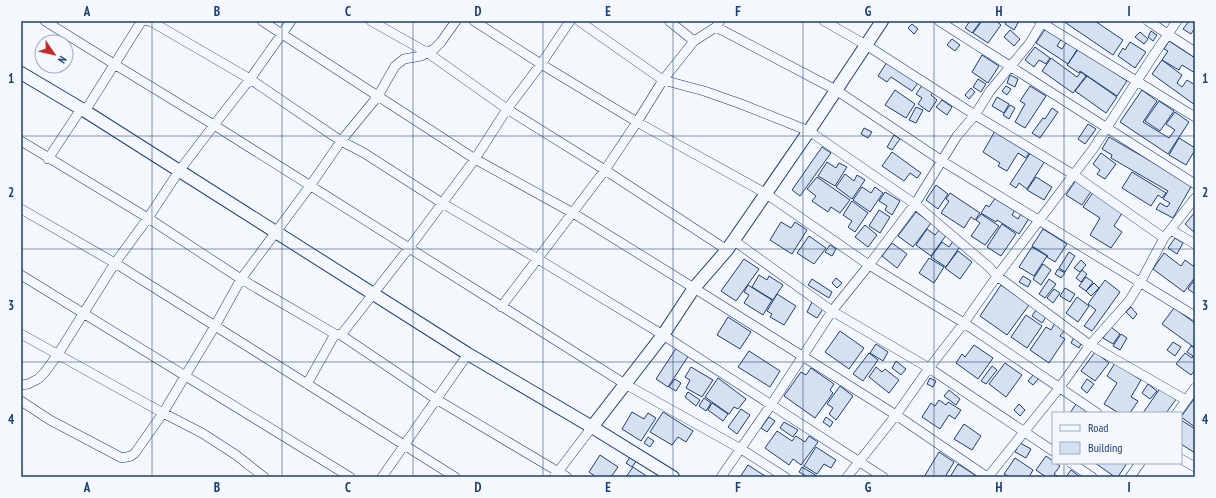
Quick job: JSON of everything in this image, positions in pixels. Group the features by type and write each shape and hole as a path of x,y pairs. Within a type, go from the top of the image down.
{"street":[{"path":"45,21 214,125 625,384 741,449 785,477"},
{"path":"48,159 143,21"},
{"path":"148,21 250,79 341,141 364,153 442,203 663,335 883,477"},
{"path":"262,21 474,159 573,213 896,415 988,477 1060,387 1090,345 1129,300 1140,283 1164,238 1195,198"},
{"path":"21,385 28,384 38,379 45,372 115,264 179,172 250,79 291,21"},
{"path":"371,21 428,53 507,109 605,170 730,245 832,311 929,368 1052,450"},
{"path":"21,402 50,420 122,458 131,456 135,453 163,413 215,326 240,279 310,186 341,141 378,96 394,66 404,59 421,56 428,53 441,42 456,21"},
{"path":"474,21 541,64 637,122 765,193 869,265 964,323 1096,412"},
{"path":"307,384 338,335 374,294 409,248 474,159 507,109 541,64 570,21"},
{"path":"578,21 663,80 719,96 809,131 915,204 997,276 1090,345 1186,400"},
{"path":"669,21 694,41"},
{"path":"824,21 866,45 975,115 1074,175 1164,238"},
{"path":"556,474 663,335 694,288 730,245 809,131 882,21"},
{"path":"939,21 1195,184"},
{"path":"1148,21 1195,52"},
{"path":"847,477 896,415 1038,220 1074,175 1107,128 1177,21"},
{"path":"721,477 771,405 832,311 915,204 958,136 975,115 990,91 1029,44 1041,22 1195,117"},
{"path":"501,307 605,170 663,80 694,41 718,24 836,90 942,161 1195,316"},
{"path":"21,73 83,110 468,354 592,427 673,477"},
{"path":"21,141 48,159 148,218 240,279 338,335 436,399 556,474 567,477"},
{"path":"21,209 115,264 455,477"},
{"path":"1171,230 1195,244"},
{"path":"21,275 350,477"},
{"path":"21,334 202,433 236,455 264,477"},
{"path":"382,477 468,354"},
{"path":"1178,412 1194,391"},
{"path":"1182,460 1195,467"},
{"path":"1072,464 1092,477"},
{"path":"1130,477 1139,464"}],"building":[{"path":"970,21 981,21 972,33 965,28"},
{"path":"982,21 996,21 1001,25 988,43 973,33"},
{"path":"1007,21 1019,21 1014,30 1005,24"},
{"path":"1063,21 1095,21 1123,40 1113,55"},
{"path":"1189,21 1195,21 1195,28 1191,34 1183,29"},
{"path":"912,24 918,29 914,34 908,28"},
{"path":"1046,28 1062,38 1057,46 1062,49 1067,41 1078,48 1068,64 1036,43"},
{"path":"1010,30 1020,39 1014,46 1004,37"},
{"path":"1151,31 1157,35 1153,41 1148,37"},
{"path":"1140,32 1148,39 1144,44 1135,37"},
{"path":"952,39 960,45 955,51 947,45"},
{"path":"1169,41 1195,58 1195,73 1182,65 1179,70 1162,60 1168,51 1164,49"},
{"path":"1130,42 1146,52 1135,68 1118,56 1123,48 1125,50"},
{"path":"1035,47 1050,58 1046,64 1039,60 1034,67 1025,60"},
{"path":"1079,48 1127,81 1117,96 1080,71 1079,73 1067,65"},
{"path":"982,55 999,66 988,83 972,72"},
{"path":"1051,58 1077,77 1081,72 1086,76 1073,93 1042,71"},
{"path":"1162,60 1182,75 1177,83 1182,87 1187,80 1195,85 1195,105 1152,74"},
{"path":"887,62 918,83 912,91 891,77 887,82 878,76"},
{"path":"1010,75 1018,79 1015,87 1007,83"},
{"path":"1087,76 1117,97 1106,113 1075,91"},
{"path":"978,79 986,84 981,92 973,87"},
{"path":"923,84 934,91 931,95 937,100 929,112 918,104 922,98 916,94"},
{"path":"1006,86 1011,89 1007,95 1002,91"},
{"path":"1030,86 1046,96 1025,128 1015,122 1025,104 1020,101"},
{"path":"971,88 975,92 969,99 965,95"},
{"path":"895,90 915,104 906,118 885,105"},
{"path":"1142,90 1157,101 1143,122 1169,138 1175,130 1166,124 1175,112 1189,122 1168,154 1120,122"},
{"path":"997,97 1009,104 1004,113 992,106"},
{"path":"942,100 952,107 947,115 936,107"},
{"path":"1159,101 1174,111 1160,131 1145,121"},
{"path":"1010,105 1015,108 1009,119 1003,115"},
{"path":"916,107 923,110 916,123 909,120"},
{"path":"1052,108 1058,112 1040,138 1032,133 1043,118 1045,119"},
{"path":"1088,124 1096,129 1085,144 1078,139"},
{"path":"864,128 872,132 868,138 861,134"},
{"path":"995,131 1029,153 1026,158 1018,153 1007,171 998,166 1000,163 983,152"},
{"path":"894,135 900,139 892,150 887,147"},
{"path":"1109,137 1192,185 1173,218 1156,209 1160,203 1167,207 1170,203 1163,199 1168,191 1111,158 1112,155 1102,149"},
{"path":"1179,138 1195,148 1186,165 1169,155"},
{"path":"822,147 831,153 800,196 792,190"},
{"path":"892,152 921,173 917,178 910,173 904,181 882,166"},
{"path":"1031,152 1045,161 1027,189 1019,183 1016,188 1010,184"},
{"path":"1101,153 1116,164 1105,179 1097,174 1100,170 1093,164"},
{"path":"827,162 836,168 839,163 847,167 835,186 818,176"},
{"path":"1132,172 1166,193 1162,198 1158,195 1151,206 1122,188"},
{"path":"845,174 854,181 857,175 865,180 852,199 836,187"},
{"path":"817,177 850,200 840,213 831,207 828,212 812,201 816,196 807,189"},
{"path":"1036,177 1052,187 1044,200 1027,190"},
{"path":"1076,180 1092,190 1082,205 1066,195"},
{"path":"936,185 948,194 938,209 926,200"},
{"path":"862,187 871,193 875,187 883,193 870,212 853,200"},
{"path":"1094,191 1124,210 1114,226 1122,232 1111,248 1090,235 1100,218 1083,207"},
{"path":"885,192 900,201 892,215 885,210 887,206 879,201"},
{"path":"950,193 980,213 975,220 971,217 964,228 941,213 949,201 946,199"},
{"path":"996,197 1015,210 1012,215 1018,219 1022,212 1030,217 1019,234 997,220 996,222 981,213 986,205 989,207"},
{"path":"852,201 868,213 855,232 848,227 852,221 843,215"},
{"path":"879,210 890,217 880,233 869,226"},
{"path":"916,212 931,223 913,247 898,236"},
{"path":"1195,212 1195,233 1185,224"},
{"path":"981,214 999,226 985,245 971,236 980,223 976,220"},
{"path":"781,222 791,228 795,222 807,230 792,254 770,240"},
{"path":"1002,224 1016,234 1001,256 987,247"},
{"path":"865,225 877,235 868,247 855,237"},
{"path":"927,229 935,235 940,229 947,234 931,256 916,245"},
{"path":"1043,229 1067,244 1055,262 1032,246"},
{"path":"809,236 826,248 814,264 797,253"},
{"path":"1175,238 1183,243 1177,254 1168,248"},
{"path":"954,240 961,245 946,267 931,257 942,242 949,247"},
{"path":"892,243 907,254 897,268 882,256"},
{"path":"830,245 836,249 832,256 825,252"},
{"path":"1032,247 1047,256 1034,276 1019,267"},
{"path":"958,251 972,262 960,279 945,268"},
{"path":"1069,252 1075,256 1065,272 1059,268"},
{"path":"1164,253 1181,266 1185,260 1193,266 1195,263 1195,277 1184,292 1153,269"},
{"path":"929,258 944,267 934,283 919,273"},
{"path":"744,259 759,269 736,301 721,291"},
{"path":"1081,260 1086,265 1080,272 1074,268"},
{"path":"1043,264 1051,270 1041,285 1033,279"},
{"path":"1058,269 1065,273 1061,278 1055,274"},
{"path":"1082,270 1087,274 1081,282 1076,278"},
{"path":"759,275 767,280 769,276 783,285 773,300 752,287"},
{"path":"1023,276 1031,281 1028,287 1019,282"},
{"path":"1086,277 1093,282 1086,291 1079,286"},
{"path":"836,278 842,283 837,288 832,283"},
{"path":"812,279 832,292 829,298 808,285"},
{"path":"1049,279 1056,284 1045,298 1039,294"},
{"path":"1195,279 1195,294 1188,289"},
{"path":"1105,280 1120,292 1092,331 1084,326 1096,310 1088,304"},
{"path":"1094,283 1099,288 1091,296 1086,291"},
{"path":"748,285 772,300 763,315 744,303 749,295 744,292"},
{"path":"1001,285 1029,305 1007,335 980,316"},
{"path":"1065,288 1075,294 1070,302 1060,296"},
{"path":"1054,289 1060,293 1053,303 1047,298"},
{"path":"777,294 796,306 784,325 770,317 772,314 767,311"},
{"path":"1077,297 1089,306 1078,322 1066,313"},
{"path":"812,302 823,309 817,318 807,312"},
{"path":"1131,307 1137,314 1133,319 1126,312"},
{"path":"1174,308 1195,323 1195,348 1162,324"},
{"path":"1036,310 1046,317 1042,323 1032,316"},
{"path":"1026,315 1042,326 1027,348 1011,337"},
{"path":"728,317 751,332 740,349 717,335"},
{"path":"1055,323 1065,330 1060,336 1065,339 1049,363 1030,350 1046,327 1051,330"},
{"path":"1111,327 1120,334 1113,344 1103,338"},
{"path":"840,331 864,348 849,369 825,352"},
{"path":"1121,334 1127,338 1120,350 1113,346"},
{"path":"1074,337 1082,342 1079,348 1071,343"},
{"path":"1173,342 1181,347 1175,356 1167,350"},
{"path":"876,344 888,352 883,361 870,353"},
{"path":"974,345 993,358 978,379 956,363 962,354 965,357"},
{"path":"1191,346 1195,348 1195,370 1191,375 1176,364 1185,353 1192,358 1193,356 1187,352"},
{"path":"677,347 689,355 668,387 656,379"},
{"path":"749,351 780,371 770,387 738,367"},
{"path":"1095,352 1109,363 1095,381 1081,371"},
{"path":"869,353 878,360 863,381 853,374"},
{"path":"896,361 906,369 901,375 892,368"},
{"path":"1005,363 1022,375 1006,397 989,384"},
{"path":"1115,363 1141,380 1131,397 1138,401 1131,412 1117,412 1104,404 1117,383 1107,376"},
{"path":"992,366 997,370 986,384 981,381"},
{"path":"691,367 713,380 702,397 686,388 690,380 685,377"},
{"path":"876,367 882,372 885,369 899,380 889,393 869,377"},
{"path":"811,368 834,384 830,390 833,393 815,418 784,396 801,372 806,375"},
{"path":"1034,374 1039,378 1033,385 1028,381"},
{"path":"718,378 746,399 738,409 734,407 729,414 705,397"},
{"path":"930,378 936,381 933,387 927,384"},
{"path":"675,379 681,383 676,391 669,387"},
{"path":"1087,379 1094,384 1087,393 1081,388"},
{"path":"1148,384 1157,391 1150,399 1142,393"},
{"path":"840,386 853,396 836,420 829,414 833,408 827,404"},
{"path":"1161,387 1177,398 1167,412 1144,412"},
{"path":"949,390 960,399 956,405 944,396"},
{"path":"688,392 700,400 696,406 685,397"},
{"path":"704,398 711,403 706,411 699,406"},
{"path":"1194,399 1195,427 1182,418"},
{"path":"939,400 946,405 948,402 961,410 955,419 949,415 940,429 922,417 931,403 935,406"},
{"path":"712,403 728,414 723,421 708,410"},
{"path":"1019,404 1025,410 1020,416 1014,410"},
{"path":"1076,404 1088,412 1071,412"},
{"path":"741,409 750,415 737,434 728,427"},
{"path":"632,412 644,419 648,413 656,418 641,441 622,429"},
{"path":"663,412 693,431 686,442 678,437 672,445 650,432"},
{"path":"769,417 775,421 767,432 761,428"},
{"path":"826,417 833,422 830,427 823,422"},
{"path":"1182,421 1195,429 1195,453 1182,445"},
{"path":"784,422 798,430 793,437 780,428"},
{"path":"964,424 981,436 972,450 954,439"},
{"path":"777,431 792,441 796,436 805,442 809,436 818,442 801,465 793,459 789,465 765,448"},
{"path":"648,437 654,441 650,447 644,443"},
{"path":"1020,443 1031,449 1026,458 1015,452"},
{"path":"816,447 836,460 831,468 824,464 817,474 804,466"},
{"path":"939,452 954,462 945,477 924,477"},
{"path":"600,455 618,467 611,477 596,477 589,472"},
{"path":"631,456 637,460 632,467 626,463"},
{"path":"1046,456 1052,460 1052,464 1057,464 1060,466 1054,474 1059,477 1046,477 1036,470"},
{"path":"1015,458 1033,470 1029,477 1010,477 1004,474"},
{"path":"958,464 975,475 973,477 950,477"},
{"path":"1096,464 1126,464 1118,477 1115,477"},
{"path":"748,465 765,476 740,477"},
{"path":"633,467 648,477 626,477"},
{"path":"802,467 817,476 808,477 799,472"},
{"path":"1071,470 1080,477 1066,477"}]}
